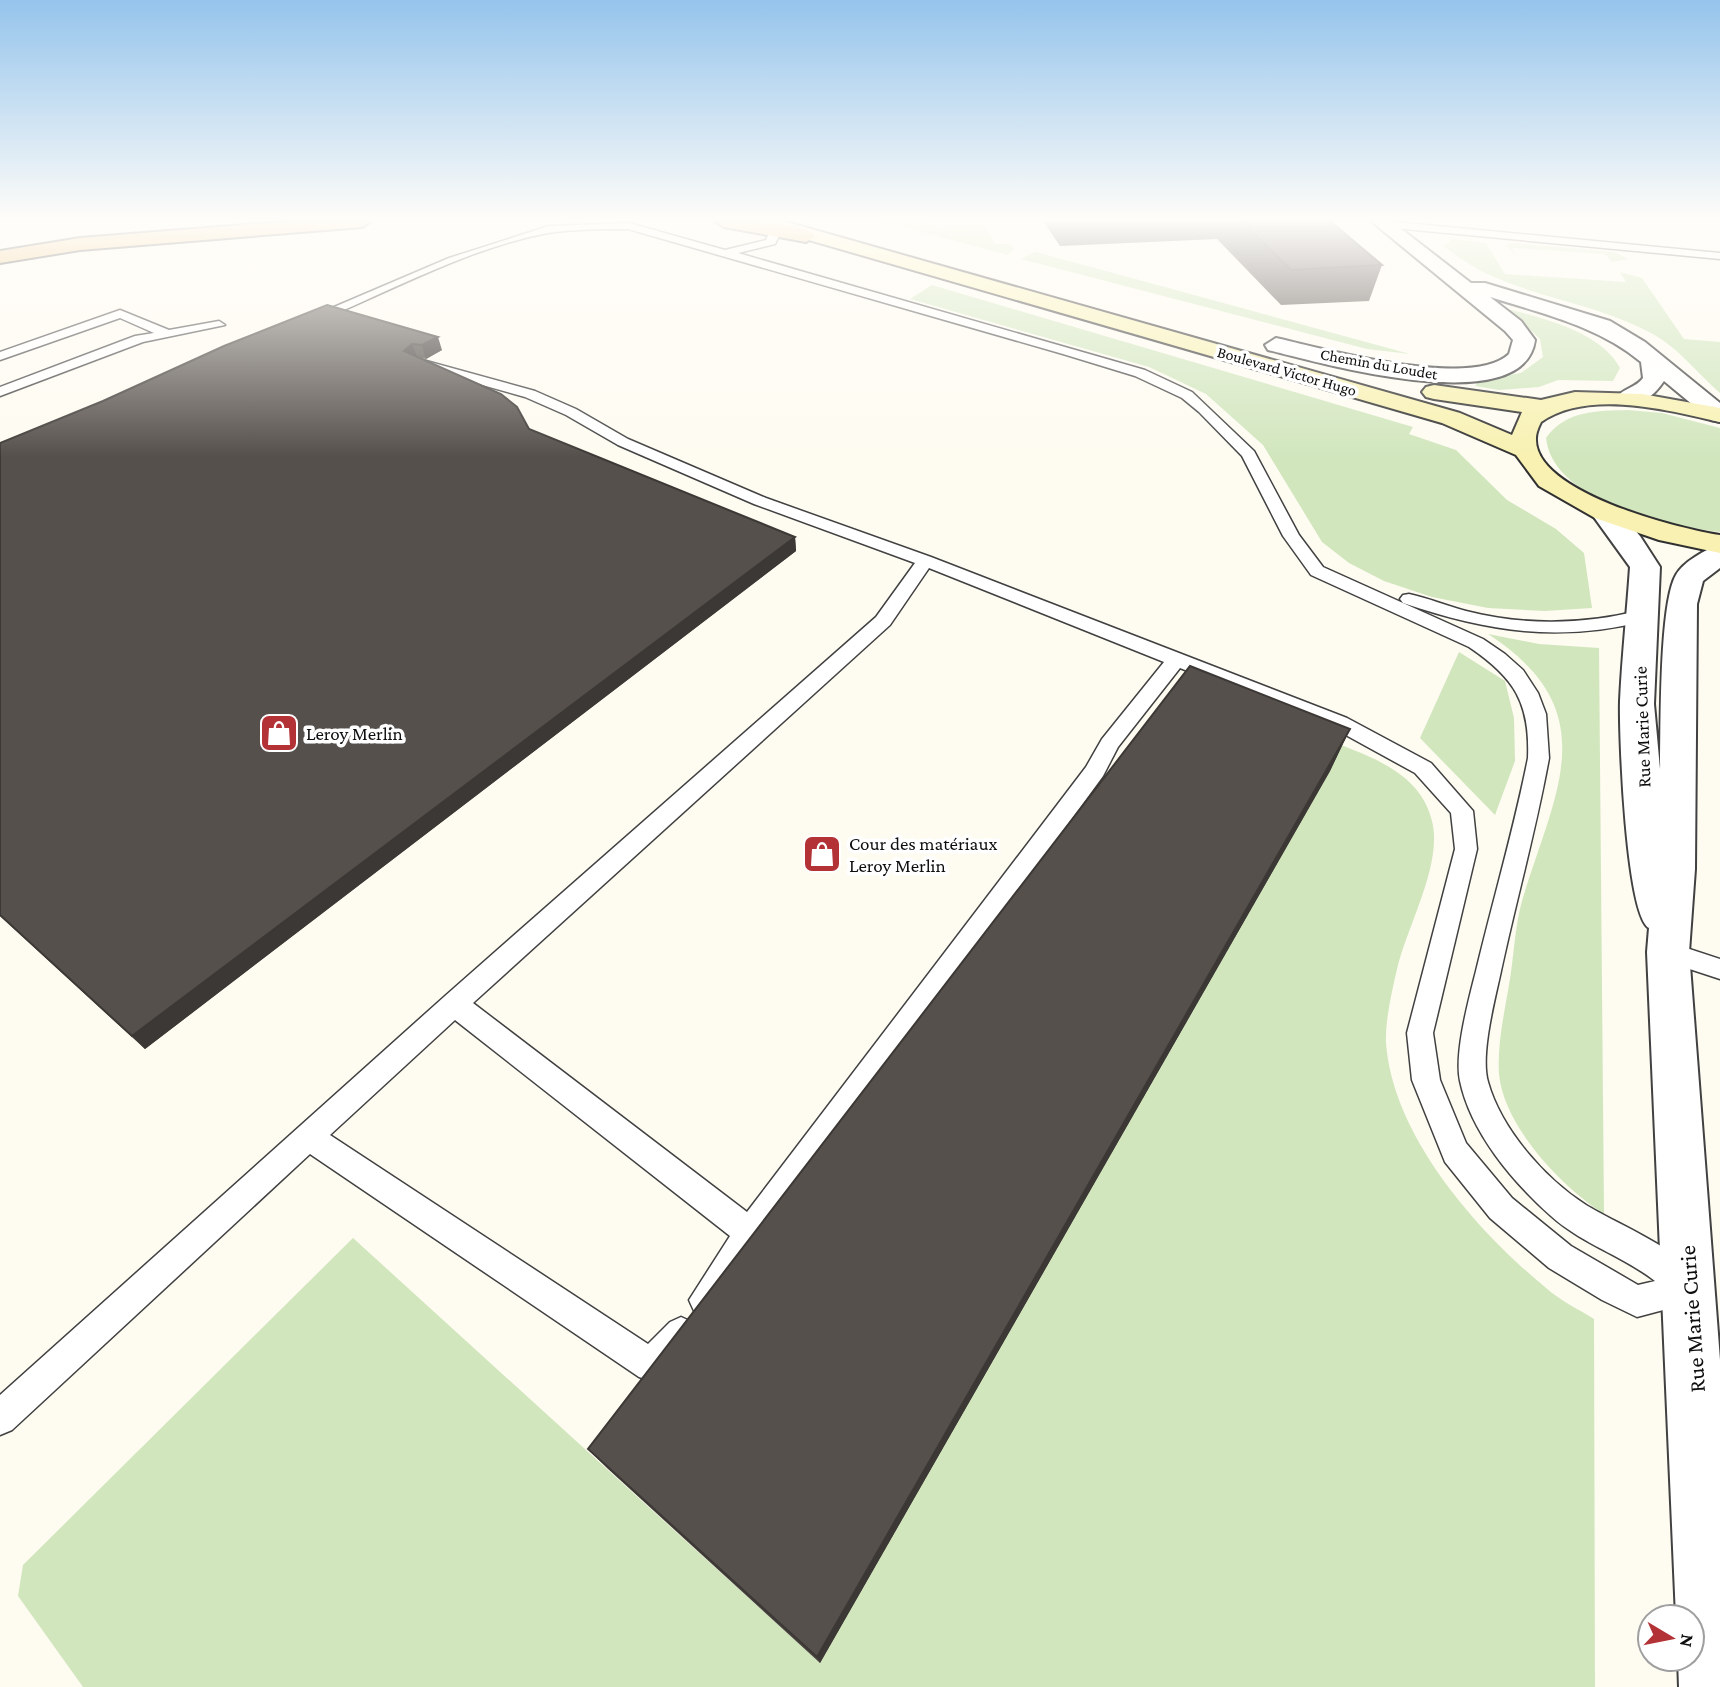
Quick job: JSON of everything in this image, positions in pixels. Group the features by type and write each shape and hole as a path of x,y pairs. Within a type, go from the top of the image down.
{"main road":[{"name":"Boulevard Victor Hugo","path":"1054,300 1451,418 1525,450"},
{"name":"Boulevard Victor Hugo","path":"1104,300 1170,316"},
{"name":"Boulevard Victor Hugo","path":"1250,338 1443,394 1548,408"},
{"path":"1720,415 1674,404 1628,398 1570,401 1548,408 1526,425 1523,437 1525,450 1535,466 1552,482 1605,513 1654,530 1720,544"}],"street":[{"name":"Chemin du Loudet","path":"1276,345 1392,370 1431,375 1483,374 1514,363 1522,353 1524,340 1513,326 1481,300"},
{"name":"Chemin du Loudet","path":"1518,300 1602,326 1652,359 1720,415"},
{"path":"1628,398 1646,390 1655,378 1652,359"},
{"name":"Rue Marie Curie","path":"1605,513 1630,542 1645,567 1637,704 1647,849 1668,952 1705,1303 1712,1687"},
{"name":"Rue Marie Curie","path":"1668,952 1675,869 1682,604 1689,577 1720,554"}],"lane":[{"path":"302,323 360,300"},
{"path":"887,300 1140,373 1187,394 1249,454 1291,536 1317,571 1495,654 1522,680 1536,706 1538,778 1527,807 1476,1024 1473,1080 1493,1127 1527,1172 1564,1208 1604,1234 1648,1256 1705,1303"},
{"path":"0,356 120,314 168,334"},
{"path":"0,392 140,339 219,325"},
{"path":"418,363 530,394 689,471 1340,723 1409,758 1443,786 1462,811 1466,849 1420,1033 1426,1080 1455,1152 1501,1208 1560,1257 1637,1301 1705,1303"},
{"path":"1291,536 1338,568 1375,587 1481,621 1577,628 1608,627 1642,616"},
{"path":"0,1418 454,1004 883,621 925,561"},
{"path":"309,1137 651,1365 688,1326 750,1233 1096,771 1109,744 1176,660"},
{"path":"1668,952 1720,968"},
{"path":"454,1004 750,1233"}],"green space":[{"path":"913,300 982,300 1413,427 1409,434 1456,450 1507,500 1556,529 1584,553 1592,608 1545,611 1488,608 1432,597 1384,581 1349,563 1322,542 1263,445 1206,394 1149,367"},
{"path":"1178,300 1210,300 1410,354 1367,349"},
{"path":"1561,300 1657,300 1684,339 1720,342 1720,393 1661,339 1614,317"},
{"path":"1508,309 1571,329 1600,345 1620,368 1613,381 1558,380 1539,387 1499,390 1475,386 1480,380 1521,373 1543,357 1540,339"},
{"path":"1628,410 1662,413 1720,428 1720,532 1672,524 1616,507 1590,494 1569,479 1553,460 1546,438 1563,422 1583,414"},
{"path":"1488,634 1539,644 1599,648 1604,1214 1554,1172 1523,1134 1503,1094 1499,1074 1500,1038 1516,930 1522,901 1557,790 1562,756 1560,724 1548,693 1525,663"},
{"path":"1459,652 1505,681 1514,718 1515,761 1495,815 1420,738"},
{"path":"1323,738 1373,758 1403,777 1426,803 1432,821 1433,856 1397,969 1387,1025 1386,1043 1392,1078 1404,1112 1421,1146 1442,1178 1492,1238 1550,1292 1594,1319 1595,1687 83,1687 18,1596 23,1565 353,1238 820,1663"}],"building":[{"name":"Leroy Merlin","path":"327,305 438,337 422,345 412,344 404,351 501,394 517,407 529,429 795,537 132,1036 0,915 0,443 103,401 224,346"},
{"path":"1190,666 1350,729 817,1657 588,1449"}],"place":[{"name":"Leroy Merlin","path":"279,733"},
{"name":"Cour des matériaux Leroy Merlin","path":"822,854"}]}
